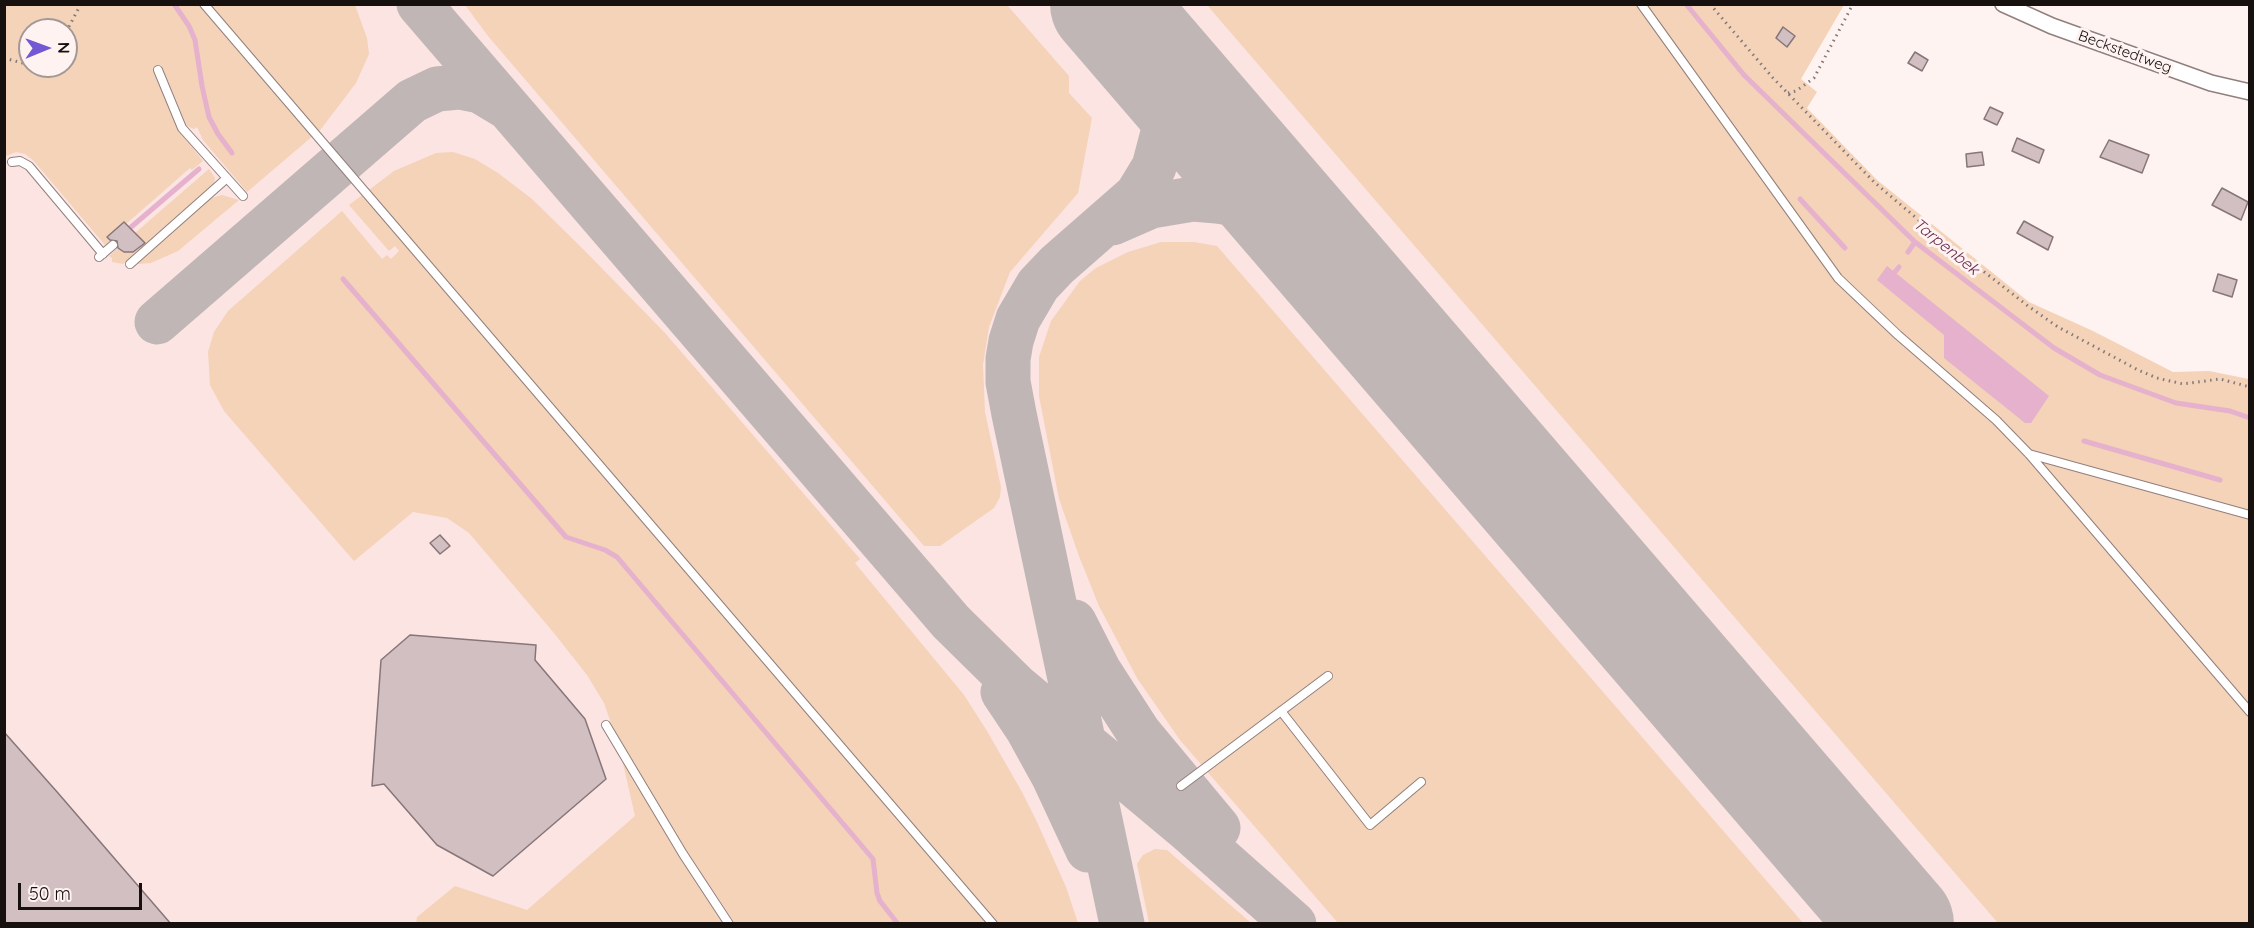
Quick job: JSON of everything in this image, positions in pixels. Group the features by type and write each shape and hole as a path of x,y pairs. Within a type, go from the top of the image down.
{"street":[{"name":"Beckstedtweg","path":"2003,4 2052,26 2200,79 2250,92"}],"lane":[{"path":"204,4 993,924"},
{"path":"1641,4 1838,278 1898,335 1996,420 2029,454 2250,712"},
{"path":"158,69 182,128 243,196"},
{"path":"12,162 20,161 29,166 101,255 113,245"},
{"path":"130,264 227,178"},
{"path":"2029,454 2250,515"},
{"path":"1181,786 1328,676"},
{"path":"1281,711 1370,825 1421,782"},
{"path":"606,725 683,854 729,924"}],"path":[{"path":"74,18 81,4"},
{"path":"1710,4 1738,40 1874,182 1928,228 2058,327 2157,378 2183,384 2220,379 2250,387"},
{"path":"1788,93 1796,91 1814,78 1853,4"}],"shaded area":[{"path":"92,4 1649,5 2249,923 5,923 4,63 18,67 18,78 78,78 78,37"},
{"path":"4,5 355,5 367,38 369,54 356,83 321,129 247,192 203,140 197,127 194,129 187,126 161,65 153,68 178,129 203,161 192,170 190,168 126,224 124,222 108,237 111,240 105,245 33,160 25,154 16,152 6,156"},
{"path":"465,5 1007,5 1069,76 1069,93 1092,118 1078,193 1010,272 989,327 983,365 985,412 1001,487 1000,497 994,508 940,546 924,546 488,36"},
{"path":"1207,5 1844,5 1801,79 1817,92 1807,108 1877,180 2029,302 2093,331 2173,372 2209,371 2249,379 2249,923 1998,923"},
{"path":"453,152 475,159 498,173 532,199 583,249 665,333 860,559 855,563 964,695 987,731 1037,822 1066,887 1078,923 735,923 687,852 612,726 604,703 587,675 469,533 447,518 413,512 354,561 224,411 210,385 208,352 214,332 228,311 342,211 382,259 387,255 391,259 399,251 395,246 389,251 349,205 394,171 436,153"},
{"path":"209,169 215,178 214,183 123,264 112,262 109,256 118,248 129,253 137,250 144,243 135,233"},
{"path":"222,195 239,200 178,251 151,263 138,264 139,260 208,199"},
{"path":"1161,242 1194,242 1217,246 1803,923 1338,923 1180,740 1137,678 1099,606 1059,499 1039,396 1039,357 1051,321 1080,281 1096,268 1128,252"},
{"path":"1887,266 2049,396 2031,423 2025,423 1944,358 1944,335 1877,280"},
{"path":"622,759 725,924 416,924 417,917 455,886 527,910 635,816"},
{"path":"1155,849 1167,850 1251,923 1149,923 1137,864 1143,855"}],"building":[{"path":"1783,27 1795,36 1787,47 1776,38"},
{"path":"1915,52 1928,60 1922,71 1908,63"},
{"path":"1990,107 2003,113 1997,125 1984,119"},
{"path":"2017,138 2044,150 2039,163 2012,151"},
{"path":"2109,140 2149,155 2142,173 2100,157"},
{"path":"1982,152 1984,165 1967,167 1966,154"},
{"path":"2222,188 2248,202 2241,220 2212,205"},
{"path":"2024,221 2053,237 2048,250 2017,233"},
{"path":"124,222 145,243 133,252 124,252 118,248 117,241 107,237"},
{"path":"2218,274 2237,280 2232,297 2213,291"},
{"path":"440,535 450,546 440,554 430,543"},
{"path":"410,635 536,645 535,660 585,719 606,779 493,876 437,845 384,784 372,786 381,660"},
{"path":"4,732 58,793 171,924 4,924"}],"waterway":[{"path":"174,4 189,26 195,40 209,117 232,153"},
{"name":"Tarpenbek","path":"1686,4 1744,75 1915,242 2054,348 2100,375 2176,403 2230,411 2250,418"},
{"path":"130,228 199,169"},
{"path":"1800,199 1845,248"},
{"path":"1908,252 1915,242"},
{"path":"1894,273 1899,267"},
{"path":"343,279 566,537 605,550 617,557 873,859 880,901 898,924"},
{"path":"2084,441 2220,480"}],"taxiway":[{"path":"419,4 951,622 1016,686 1187,829 1294,924"},
{"path":"1122,924 1014,414 1008,382 1008,359 1018,319 1038,285 1057,265 1137,195 1154,167 1164,129 1164,109 1156,73 1142,46"},
{"path":"157,322 412,101 437,89 459,87 480,91 505,106"},
{"path":"1112,223 1151,206 1193,199 1217,201 1243,205 1265,212 1309,240"},
{"path":"1074,622 1099,671 1139,733 1218,828"},
{"path":"1003,692 1027,728 1054,777 1088,850"}],"runway":[{"path":"1106,4 1898,924"}]}
